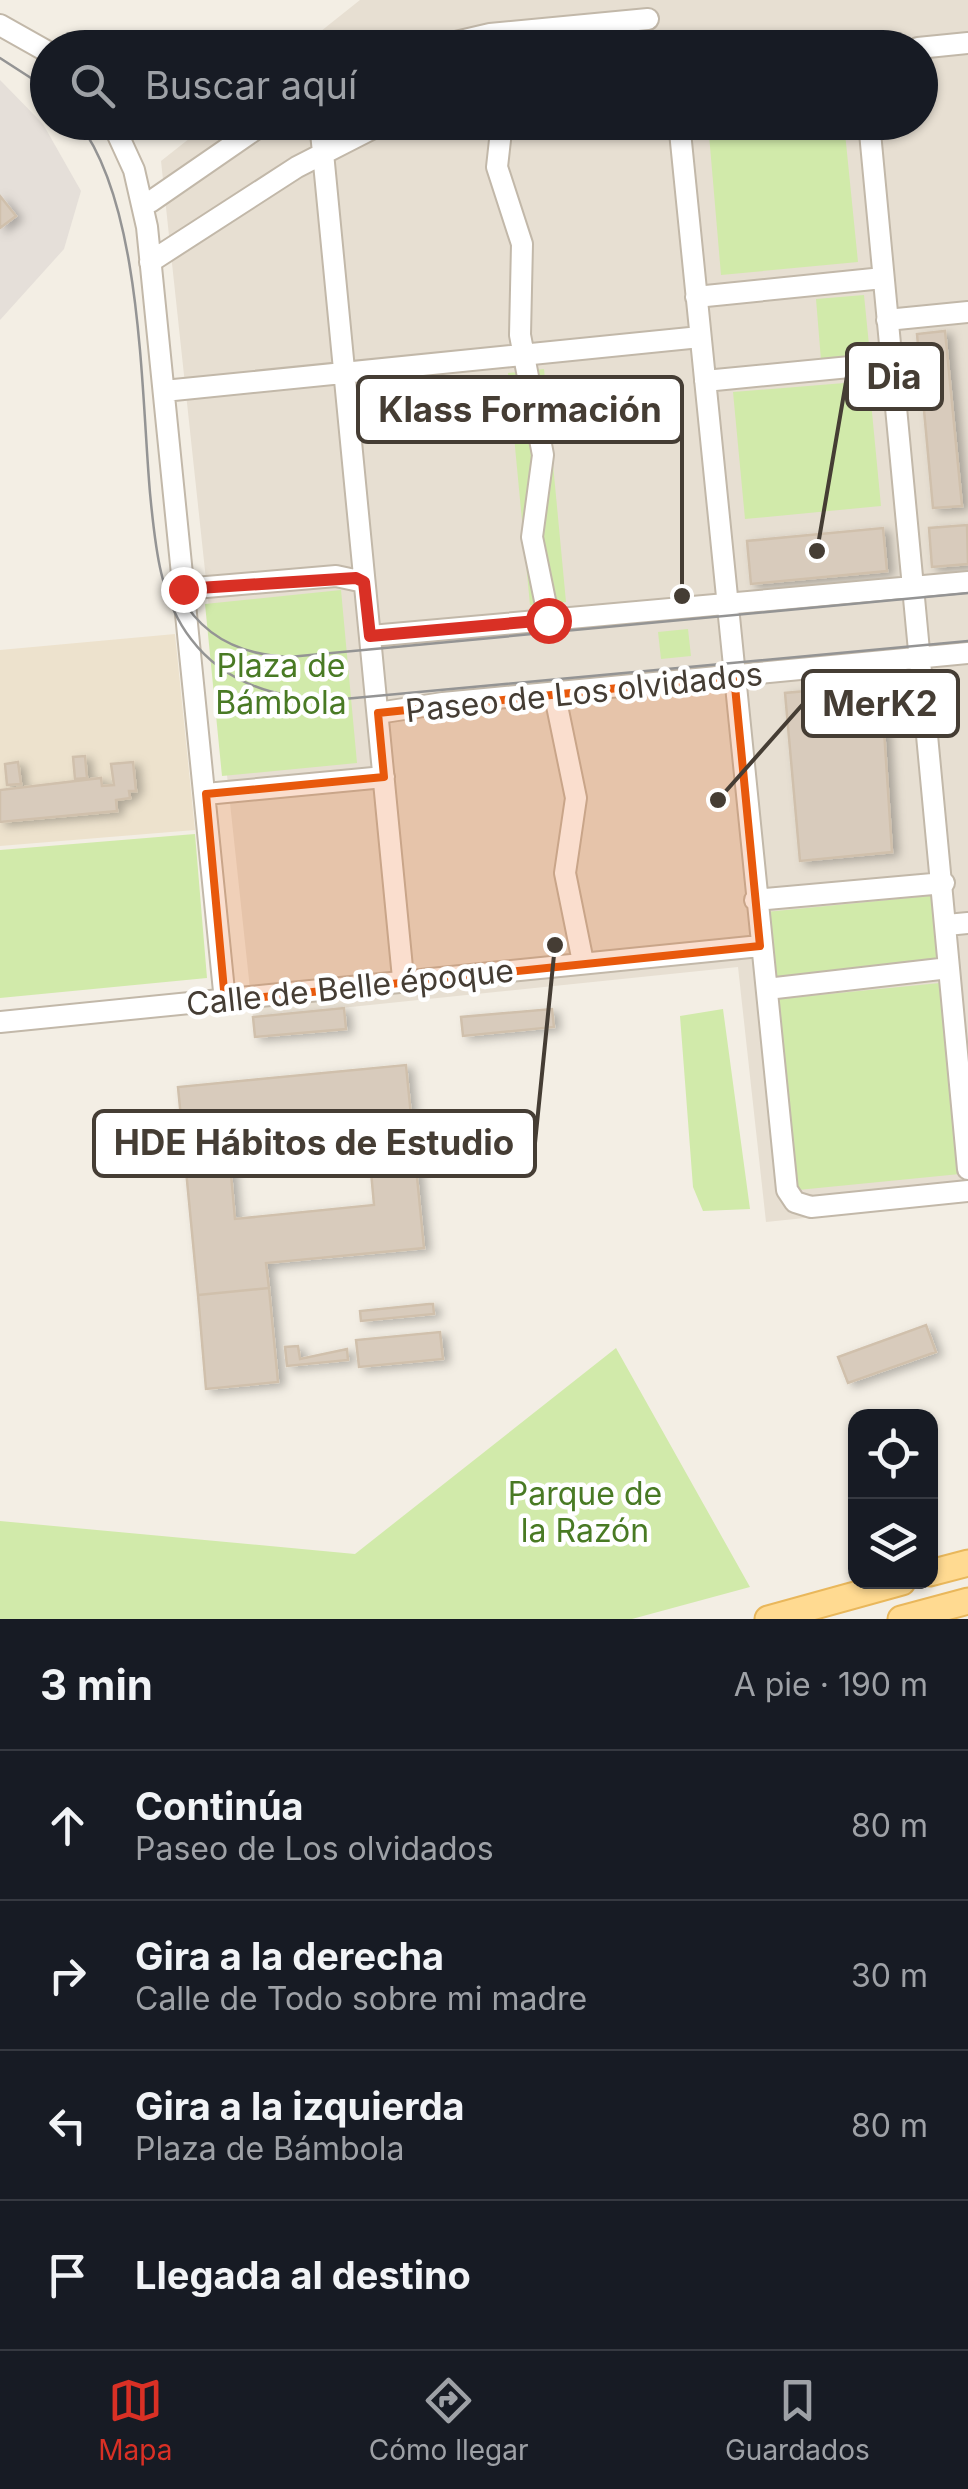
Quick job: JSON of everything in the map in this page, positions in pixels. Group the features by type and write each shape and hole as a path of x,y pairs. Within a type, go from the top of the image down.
{"main road":[{"path":"938,1571 968,1563"},
{"path":"768,1619 877,1589"},
{"path":"901,1619 968,1600"}],"street":[{"path":"570,30 648,19"},
{"path":"0,25 30,42"},
{"path":"938,46 968,44"},
{"path":"121,140 146,202 225,1001"},
{"path":"146,202 239,140"},
{"path":"324,140 403,978"},
{"path":"150,262 350,140"},
{"path":"500,140 497,168 524,262 519,310 522,355 543,455 532,537 548,620"},
{"path":"680,140 786,1186 795,1202 817,1207 968,1191"},
{"path":"871,140 911,586 944,882 958,924 949,968 968,1169"},
{"path":"696,297 883,278"},
{"path":"887,320 968,312"},
{"path":"164,391 700,336"},
{"path":"705,381 891,363"},
{"path":"183,589 336,576 364,582"},
{"path":"370,636 968,582"},
{"name":"Paseo de Los olvidados","path":"378,713 443,703 555,696 968,653"},
{"path":"555,696 576,798 565,873 583,962"},
{"path":"206,794 384,777"},
{"path":"754,900 944,882"},
{"name":"Calle de Belle époque","path":"0,1022 388,985 403,978 760,946"},
{"path":"767,989 949,968"}],"highlighted area":[{"path":"734,676 760,946 225,1001 206,794 384,777 378,713"}],"shaded area":[{"path":"360,0 968,0 968,1201 766,1222 738,967 253,1017 161,161 188,140 938,140 938,30 322,30"},
{"path":"0,80 30,111 30,140 52,140 81,191 64,249 0,320"},
{"path":"175,634 195,830 0,846 0,650"}],"green space":[{"path":"709,140 846,140 858,262 721,275"},
{"path":"864,295 870,355 821,360 816,299"},
{"path":"544,369 566,602 556,603 542,546 551,468 534,370"},
{"path":"518,372 533,440 540,604 530,605 508,373"},
{"path":"869,381 881,506 745,519 733,392"},
{"name":"Plaza de Bámbola","path":"341,590 357,763 222,776 205,604"},
{"path":"688,629 691,656 661,659 658,632"},
{"path":"195,834 207,978 0,998 0,850"},
{"path":"938,895 945,961 773,979 766,912"},
{"path":"940,983 960,1174 798,1190 778,999"},
{"path":"723,1009 750,1209 703,1211 693,1187 680,1016"},
{"name":"Parque de la Razón","path":"616,1348 750,1587 632,1619 0,1619 0,1521 355,1554"}],"building":[{"path":"0,196 16,216 0,228"},
{"path":"945,331 962,506 933,508 917,334"},
{"path":"967,525 968,564 932,567 929,528"},
{"path":"883,528 887,571 751,584 747,541"},
{"path":"881,684 892,852 800,861 785,693"},
{"path":"85,756 87,778 75,779 73,757"},
{"path":"18,762 21,784 7,785 5,764"},
{"path":"133,762 136,791 129,791 130,798 116,800 117,811 0,822 0,790 101,778 102,786 114,785 111,764"},
{"path":"344,1008 346,1029 255,1037 253,1017"},
{"path":"552,1009 554,1027 463,1036 461,1017"},
{"path":"406,1065 424,1248 266,1263 269,1288 198,1295 178,1087","holes":["366,1116 374,1205 235,1219 227,1129"]},
{"path":"269,1288 278,1382 206,1389 198,1295"},
{"path":"433,1304 434,1314 361,1321 360,1311"},
{"path":"926,1325 936,1352 848,1383 838,1357"},
{"path":"440,1332 443,1359 359,1367 356,1340"},
{"path":"298,1346 300,1359 347,1349 348,1360 287,1366 285,1347"}],"tram line":[{"path":"0,58 30,77"},
{"path":"89,140 115,200 127,248 140,352 154,531 165,588 191,639 236,678 273,692 333,700 968,641"},
{"path":"180,595 200,623 226,641 256,653 289,657 968,593"}],"place":[{"name":"Dia","path":"817,551"},
{"name":"Klass Formación","path":"682,596"},
{"name":"MerK2","path":"718,800"},
{"name":"HDE Hábitos de Estudio","path":"555,945"}],"route":[{"path":"183,589 336,576 356,578 364,582 370,636 548,620"}]}
